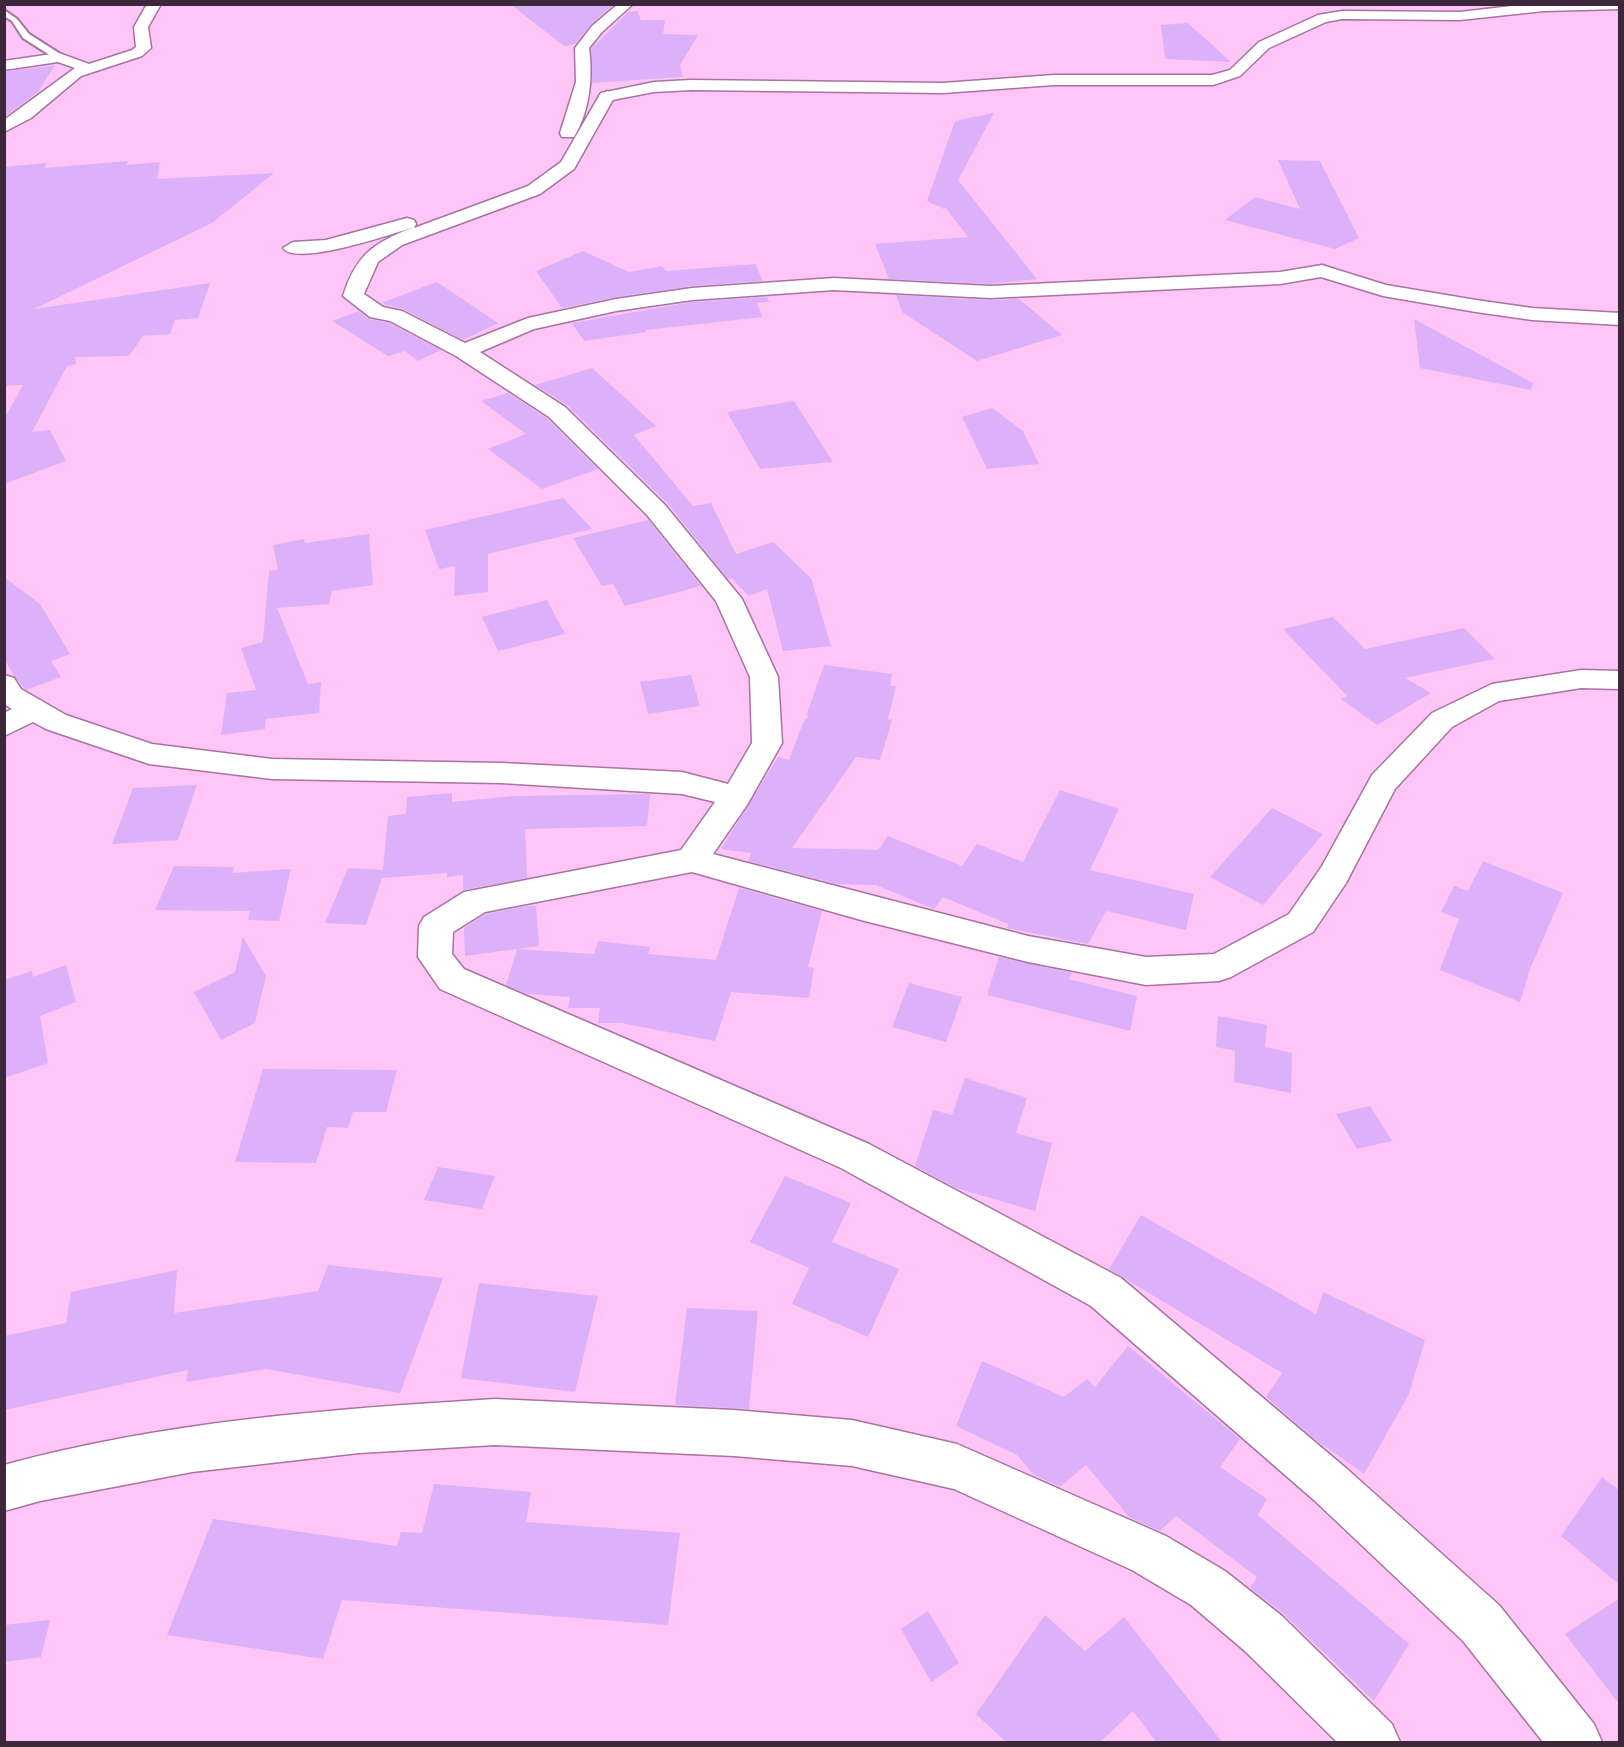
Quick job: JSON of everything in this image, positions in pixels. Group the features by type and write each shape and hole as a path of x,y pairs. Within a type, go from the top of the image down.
{"street":[{"path":"4,127 25,115 76,73 137,53 144,48 141,27 154,4"},
{"path":"293,248 327,246 372,232 457,214 510,192 534,175 564,142 584,93 586,70 582,48 597,29 627,4"},
{"path":"692,860 736,797 767,744 764,677 729,598 656,510 557,412 464,351 395,315 377,313 353,296 370,258 395,241 534,190 568,165 607,96 654,87 691,85 943,88 1054,80 1181,82 1213,80 1235,73 1264,45 1323,18 1342,15 1460,16 1544,6 1620,5"},
{"path":"4,66 59,57 87,68"},
{"path":"464,351 528,324 616,305 692,294 834,284 990,292 1280,278 1322,271 1383,290 1476,306 1532,314 1620,319"},
{"path":"1576,1743 1481,1623 1331,1485 1106,1293 855,1156 452,979 435,957 436,926 476,901 692,860 861,907 1028,949 1146,971 1219,967 1301,923 1334,874 1383,783 1442,720 1492,693 1581,679 1620,680"},
{"path":"4,684 10,695 56,722 149,754 272,769 501,773 682,783 736,797"},
{"path":"4,726 33,709"},
{"path":"4,1488 40,1478 192,1449 359,1430 472,1424 734,1433 852,1443 957,1467 1149,1553 1208,1588 1264,1634 1374,1743"}],"lane":[{"path":"4,12 15,20 26,36 59,57"}],"building":[{"path":"510,4 614,4 591,24 575,44 564,46"},
{"path":"637,11 641,20 665,20 663,34 698,35 680,65 683,77 592,83 591,49 628,12"},
{"path":"1188,23 1231,62 1165,59 1161,25"},
{"path":"55,65 38,92 4,117 4,72"},
{"path":"994,113 958,180 1037,279 990,284 889,279 875,244 968,237 945,207 944,209 927,201 955,121"},
{"path":"1278,160 1320,161 1359,238 1335,249 1225,220 1255,197 1300,209"},
{"path":"128,161 126,165 160,162 157,179 274,173 212,223 34,309 210,283 198,318 175,320 170,334 143,336 129,356 75,357 76,364 67,366 32,432 50,430 66,461 7,483 4,487 4,419 23,385 4,386 4,167 46,163 45,168"},
{"path":"583,251 629,272 662,266 666,271 756,264 762,281 692,286 616,297 562,308 536,271"},
{"path":"437,282 498,323 463,340 403,309 381,303"},
{"path":"896,295 990,300 1019,299 1062,335 977,361 902,312"},
{"path":"767,297 769,302 757,303 762,317 645,330 647,332 584,341 572,323 692,302"},
{"path":"359,311 369,319 389,323 441,350 418,361 405,351 388,356 332,321"},
{"path":"1414,319 1533,383 1531,390 1420,368"},
{"path":"592,368 656,426 634,435 693,506 711,503 736,554 773,542 811,578 831,646 783,651 767,589 749,596 731,578 728,579 667,503 567,405 535,385"},
{"path":"508,393 548,419 598,469 542,489 488,449 526,434 481,401"},
{"path":"794,401 833,462 760,469 727,412"},
{"path":"992,408 1023,431 1039,464 987,469 962,417"},
{"path":"563,498 592,529 488,554 488,592 454,596 455,566 439,569 425,530"},
{"path":"648,520 701,586 625,606 613,584 602,586 573,538"},
{"path":"369,534 373,585 332,591 329,604 277,608 308,684 321,682 319,713 266,719 265,729 221,735 227,693 256,690 241,648 263,642 269,571 278,570 273,545 304,539 305,543"},
{"path":"4,577 40,604 70,654 51,661 61,677 26,690 14,676 4,658"},
{"path":"547,600 565,634 498,651 482,617"},
{"path":"1333,617 1365,649 1464,628 1495,659 1405,678 1431,693 1377,725 1341,699 1347,696 1283,629"},
{"path":"824,665 892,674 890,686 896,686 888,719 892,720 880,760 856,757 792,848 878,850 888,836 962,866 977,844 1023,862 1060,790 1119,809 1090,870 1194,894 1186,930 1106,911 1088,944 1007,928 1008,924 943,897 934,909 876,885 837,884 748,861 751,853 721,849 778,757 789,760 803,723 809,715 806,716"},
{"path":"691,675 700,706 648,714 640,682"},
{"path":"197,785 178,840 112,844 133,788"},
{"path":"452,793 452,802 514,796 650,794 647,826 525,829 527,878 463,890 463,875 447,877 447,873 382,878 366,925 325,923 348,868 383,870 388,816 406,814 407,797"},
{"path":"1272,808 1323,834 1263,905 1210,877"},
{"path":"1483,861 1563,893 1530,969 1520,1002 1440,970 1459,919 1441,912 1454,886 1468,891"},
{"path":"174,866 234,867 232,873 291,869 279,921 248,920 250,911 155,910"},
{"path":"739,888 822,911 808,967 814,968 809,998 731,992 715,1041 621,1023 598,1023 600,1008 568,1008 570,997 528,994 506,985 517,949 594,954 598,941 650,947 648,954 716,960"},
{"path":"536,906 539,946 465,956 464,928 486,914"},
{"path":"243,937 266,976 255,1023 221,1040 194,992 235,972"},
{"path":"999,957 1072,973 1069,979 1137,996 1130,1031 987,995"},
{"path":"66,965 76,1002 40,1016 48,1063 4,1078 4,980 32,971 33,977"},
{"path":"909,983 962,997 946,1042 892,1027"},
{"path":"1218,1016 1267,1025 1265,1047 1292,1053 1291,1093 1234,1082 1235,1051 1216,1047"},
{"path":"263,1069 397,1070 386,1112 353,1112 348,1128 327,1127 316,1163 235,1162"},
{"path":"965,1078 1027,1098 1016,1133 1052,1143 1035,1211 956,1188 915,1166 933,1110 952,1115"},
{"path":"1370,1106 1392,1141 1357,1149 1336,1114"},
{"path":"438,1167 495,1176 482,1209 424,1200"},
{"path":"785,1176 851,1203 832,1242 899,1269 868,1337 792,1304 809,1268 750,1242"},
{"path":"1141,1215 1316,1314 1323,1292 1425,1340 1409,1394 1364,1474 1315,1439 1266,1397 1282,1373 1109,1269"},
{"path":"328,1265 443,1278 400,1393 266,1369 186,1382 188,1370 4,1410 4,1336 66,1323 71,1292 177,1270 174,1313 318,1291"},
{"path":"479,1283 598,1296 575,1392 461,1378"},
{"path":"687,1308 758,1311 749,1409 675,1405"},
{"path":"1128,1346 1240,1439 1220,1467 1267,1499 1258,1515 1409,1644 1374,1701 1284,1614 1250,1588 1257,1577 1176,1516 1160,1531 1130,1518 1086,1465 1060,1487 1034,1475 1017,1455 956,1426 982,1361 1064,1397 1087,1379 1095,1387"},
{"path":"1602,1477 1620,1491 1620,1585 1561,1536"},
{"path":"434,1484 531,1492 526,1522 680,1533 668,1625 342,1600 323,1659 167,1635 213,1519 397,1546 401,1532 422,1533"},
{"path":"1620,1598 1620,1705 1565,1634"},
{"path":"928,1611 959,1663 931,1682 901,1629"},
{"path":"1045,1615 1085,1651 1124,1617 1223,1743 1157,1743 1133,1711 1099,1743 1007,1743 976,1714"},
{"path":"50,1620 41,1657 4,1662 4,1625"}]}
